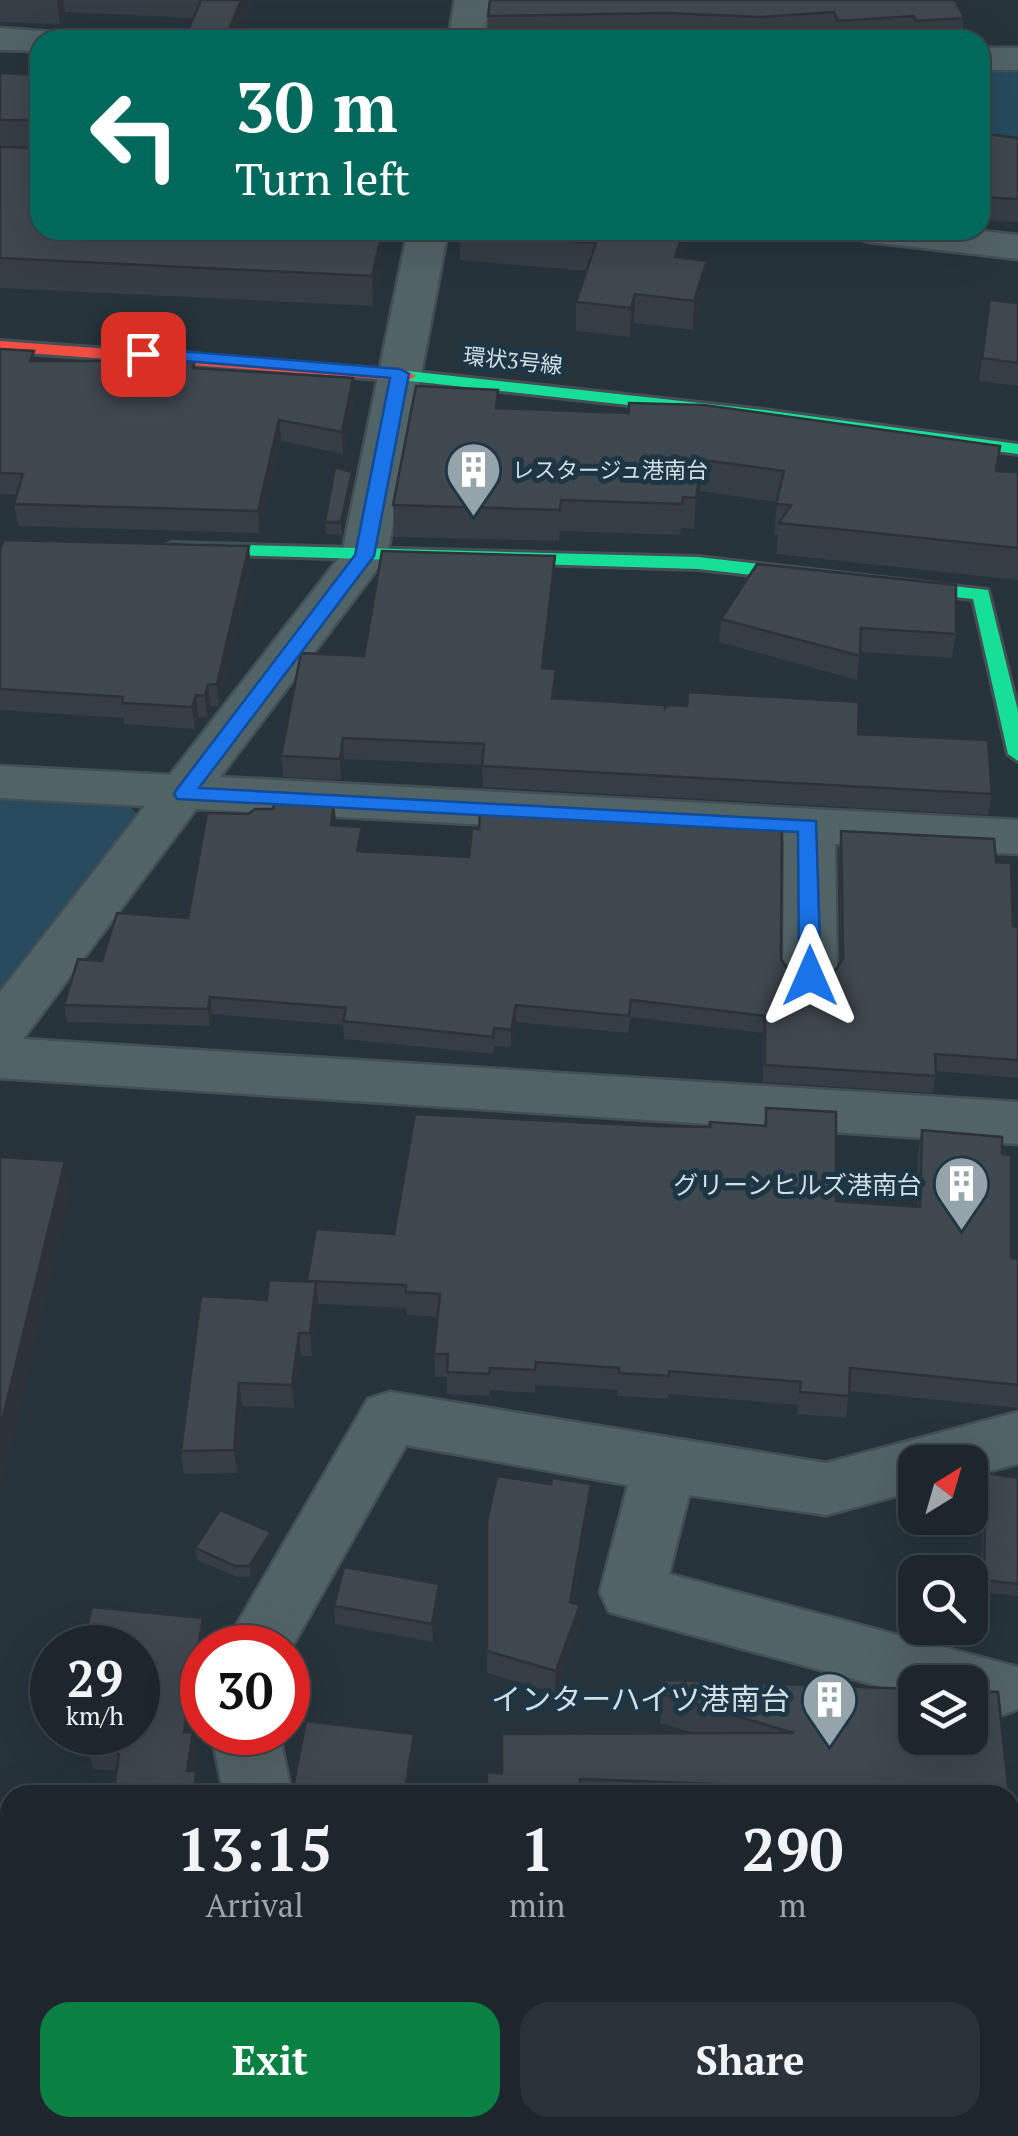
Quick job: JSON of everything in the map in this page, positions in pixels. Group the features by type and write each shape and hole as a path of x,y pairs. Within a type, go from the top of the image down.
{"street":[{"path":"468,30 472,0"},
{"path":"0,39 30,40"},
{"path":"990,59 1018,58"},
{"path":"0,1030 364,556 426,240"},
{"path":"957,240 1018,247"},
{"path":"0,324 97,330"},
{"name":"環状3号線","path":"0,346 405,353 680,402 1018,449"},
{"path":"154,548 698,563 980,594 1018,754"},
{"path":"0,782 1018,837"},
{"path":"808,826 810,976"},
{"path":"0,1058 1018,1123"},
{"path":"269,1625 390,1417 665,1465 826,1488 898,1469"},
{"path":"988,1446 1018,1438"},
{"path":"665,1465 632,1592 995,1688"},
{"path":"250,1755 256,1785"}],"shaded area":[{"path":"990,58 1018,58 1018,146 990,144"},
{"path":"0,799 127,804 139,816 0,997"}],"building":[{"path":"201,0 241,0 229,30 188,30"},
{"path":"490,0 955,0 964,18 916,21 914,16 838,21 834,12 761,17 665,13 488,16"},
{"path":"0,73 30,74 30,120 0,120"},
{"path":"990,134 1018,138 1018,199 990,198"},
{"path":"0,147 30,148 30,240 380,240 372,276 0,258"},
{"path":"562,240 681,240 675,257 707,261 694,301 635,294 631,308 576,302 596,243"},
{"path":"990,300 1018,303 1018,363 982,358"},
{"path":"0,349 34,351 30,361 195,361 193,368 353,378 342,432 279,420 258,511 14,504 23,474 0,473"},
{"path":"416,386 498,390 496,408 629,413 629,403 704,405 1000,446 996,471 1018,472 1018,548 779,523 791,505 776,504 784,471 702,460 696,498 683,497 682,504 561,500 560,510 393,505"},
{"path":"335,467 352,472 341,522 325,522"},
{"path":"4,540 249,546 217,684 208,685 205,696 196,695 192,707 122,703 123,697 0,689 0,549"},
{"path":"382,551 555,556 542,668 556,669 552,698 665,708 687,706 688,692 859,702 858,734 988,740 992,794 482,766 484,744 343,738 340,759 281,756 301,653 364,656"},
{"path":"757,564 956,585 956,634 861,628 860,656 721,619"},
{"path":"275,800 334,803 331,825 362,827 357,851 469,857 472,828 479,829 480,811 782,827 781,959 792,975 811,981 832,975 843,959 841,831 994,839 996,862 1011,863 1013,926 1018,927 1018,1060 935,1054 936,1076 765,1065 765,1016 631,1000 629,1016 516,1005 511,1030 494,1028 493,1037 343,1021 346,1008 210,997 208,1009 64,1005 78,959 102,961 117,913 188,918 207,813 248,814 255,809 273,809"},
{"path":"766,1108 836,1112 836,1201 920,1207 922,1130 1002,1137 1002,1154 1011,1155 1011,1258 1018,1259 1018,1385 850,1368 849,1396 800,1392 801,1382 669,1371 669,1376 619,1373 619,1368 536,1362 535,1370 490,1368 489,1374 447,1372 448,1354 434,1354 440,1294 406,1292 406,1285 307,1281 316,1229 394,1234 415,1114 710,1127 710,1122 766,1126"},
{"path":"0,1157 65,1161 0,1429"},
{"path":"269,1280 316,1282 310,1333 299,1333 292,1385 239,1383 234,1450 181,1451 201,1296 267,1300"},
{"path":"988,1473 1018,1478 1018,1584 988,1580 988,1555 984,1555"},
{"path":"497,1476 551,1484 552,1478 591,1484 570,1602 580,1605 556,1671 487,1651 487,1522"},
{"path":"220,1510 271,1532 249,1566 235,1566 195,1548"},
{"path":"344,1567 439,1584 432,1624 334,1606"},
{"path":"92,1607 203,1618 202,1625 180,1625 180,1755 189,1755 187,1771 196,1771 195,1785 114,1785 119,1755 160,1755 160,1625 88,1625"},
{"path":"665,1680 898,1688 898,1755 988,1755 988,1692 998,1692 1008,1785 741,1785 580,1779 580,1785 487,1785 487,1773 502,1773 502,1734 794,1733 662,1694"},
{"path":"310,1721 414,1734 406,1785 293,1785 299,1755 310,1755"}],"traffic: fast":[{"path":"407,376 764,415 1018,449"},
{"path":"173,549 698,563 981,594 1018,754"}],"traffic: jam":[{"path":"0,346 407,376"}],"place":[{"name":"レスタージュ港南台","path":"473,518"},
{"name":"グリーンヒルズ港南台","path":"961,1233"},
{"name":"インターハイツ港南台","path":"829,1748"}],"route":[{"path":"143,354 400,374 364,556 184,794 808,826 810,976"}]}
